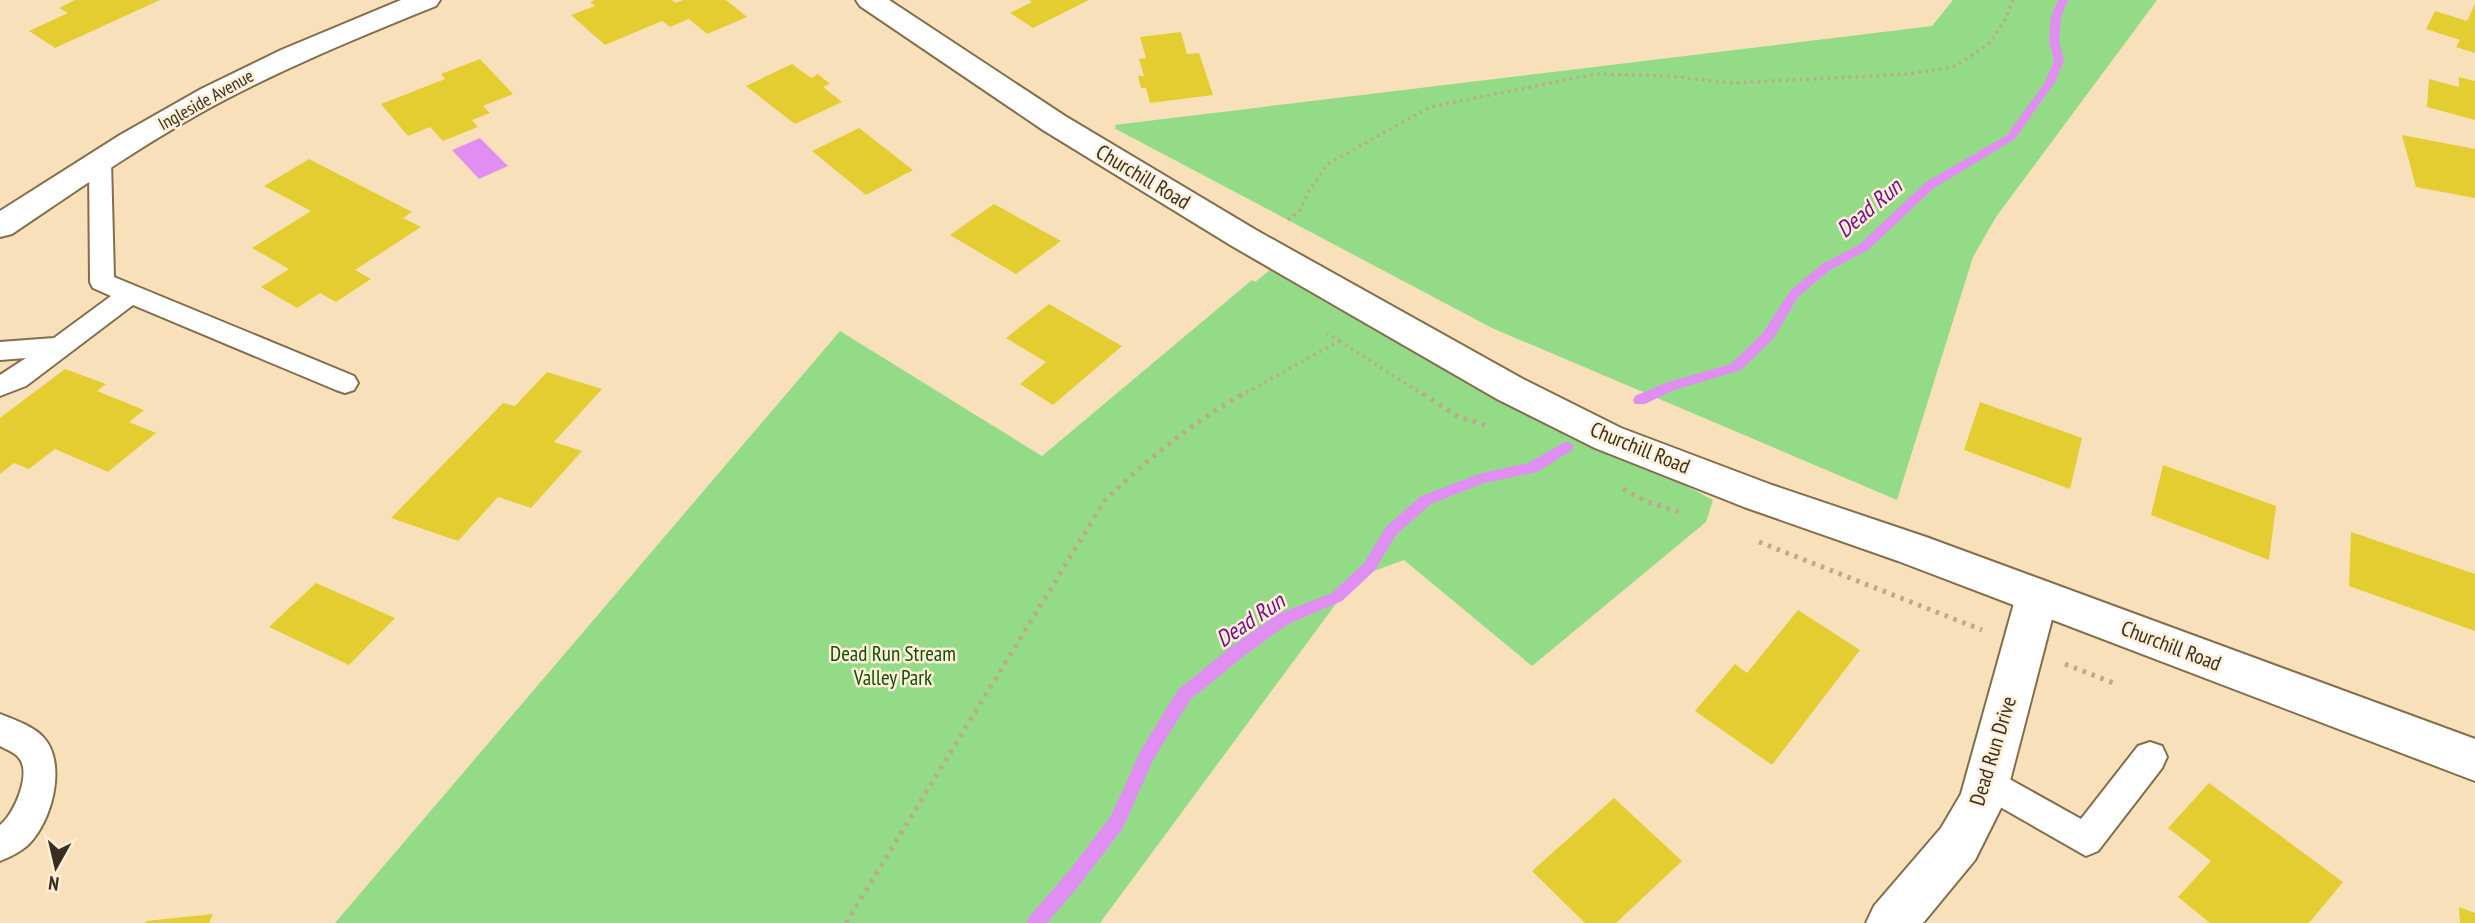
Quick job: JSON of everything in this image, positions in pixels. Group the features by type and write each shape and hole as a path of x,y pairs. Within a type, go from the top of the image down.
{"street":[{"name":"Ingleside Avenue","path":"0,226 100,161 209,96 344,32 426,0"},
{"name":"Churchill Road","path":"870,0 1054,123 1244,238 1510,389 1608,438 1758,496 1912,549 2475,760"},
{"name":"Dead Run Drive","path":"1891,923 1958,844 1982,800 2037,596"}],"lane":[{"path":"100,161 102,282 345,383"},
{"path":"0,386 17,379 131,294"},
{"path":"0,351 58,347"},
{"path":"0,729 32,748 41,771 33,806 18,832 0,845"},
{"path":"1986,781 2086,840 2150,757"}],"path":[{"path":"1339,341 1460,416 1492,428"},
{"path":"1747,537 2116,684"}],"green space":[{"path":"1953,0 2157,0 1996,217 1973,257 1897,500 1492,328 1114,128 1117,127 1114,125 1932,26"},
{"name":"Dead Run Stream Valley Park","path":"1274,267 1713,500 1706,522 1532,666 1404,560 1355,578 1100,923 335,923 840,331 1042,456 1252,280 1255,282"}],"shaded area":[{"path":"480,138 508,166 479,179 452,150"}],"building":[{"path":"75,0 160,0 55,48 29,31 68,13 59,8"},
{"path":"672,0 676,3 683,0 726,0 747,17 707,34 689,19 670,27 662,21 605,45 571,15 595,6 590,2"},
{"path":"1029,0 1089,0 1033,28 1010,13 1032,2"},
{"path":"2475,4 2475,53 2456,47 2460,40 2426,29 2435,11 2467,21"},
{"path":"1181,32 1187,54 1199,53 1213,95 1150,103 1146,88 1141,88 1138,76 1144,76 1139,59 1146,58 1140,37"},
{"path":"480,59 513,94 483,106 490,113 472,120 478,127 443,141 430,127 408,136 381,104 445,79 441,74"},
{"path":"792,64 811,78 818,74 830,84 823,87 842,102 795,124 746,86"},
{"path":"2459,77 2475,81 2475,120 2427,107 2429,79 2459,87"},
{"path":"859,128 913,170 866,195 812,151"},
{"path":"2402,135 2475,149 2475,198 2416,187"},
{"path":"309,159 412,212 403,218 421,227 355,270 371,279 336,302 320,293 297,308 261,287 289,269 252,248 311,211 264,186"},
{"path":"994,204 1061,241 1016,274 950,235"},
{"path":"1049,304 1122,346 1053,405 1020,384 1046,362 1006,338"},
{"path":"65,369 106,384 97,391 144,410 129,422 156,433 108,472 55,449 29,469 14,463 0,474 0,418"},
{"path":"547,372 602,389 554,442 582,451 531,508 498,497 458,541 391,518 503,403 515,406"},
{"path":"1980,402 2082,438 2070,489 1964,450"},
{"path":"2163,465 2276,506 2269,560 2151,515"},
{"path":"2351,532 2475,574 2475,631 2349,586"},
{"path":"316,583 395,618 349,665 269,627"},
{"path":"1798,610 1860,650 1772,765 1695,711 1735,664 1747,673"},
{"path":"2209,783 2343,882 2309,923 2210,923 2178,897 2211,861 2168,828"},
{"path":"1614,798 1682,861 1616,923 1585,923 1532,871"},
{"path":"2459,907 2475,913 2475,923 2460,923"},
{"path":"213,914 209,923 146,923 146,921"}],"waterway":[{"name":"Dead Run","path":"1640,400 1670,386 1736,367 1768,336 1794,294 1826,267 1864,247 1930,185 2011,137 2050,82 2059,61 2054,40 2056,17 2063,0"},
{"name":"Dead Run","path":"1035,923 1117,822 1147,755 1184,695 1283,619 1337,597 1369,567 1391,531 1426,500 1482,478 1532,468 1567,446"}]}
